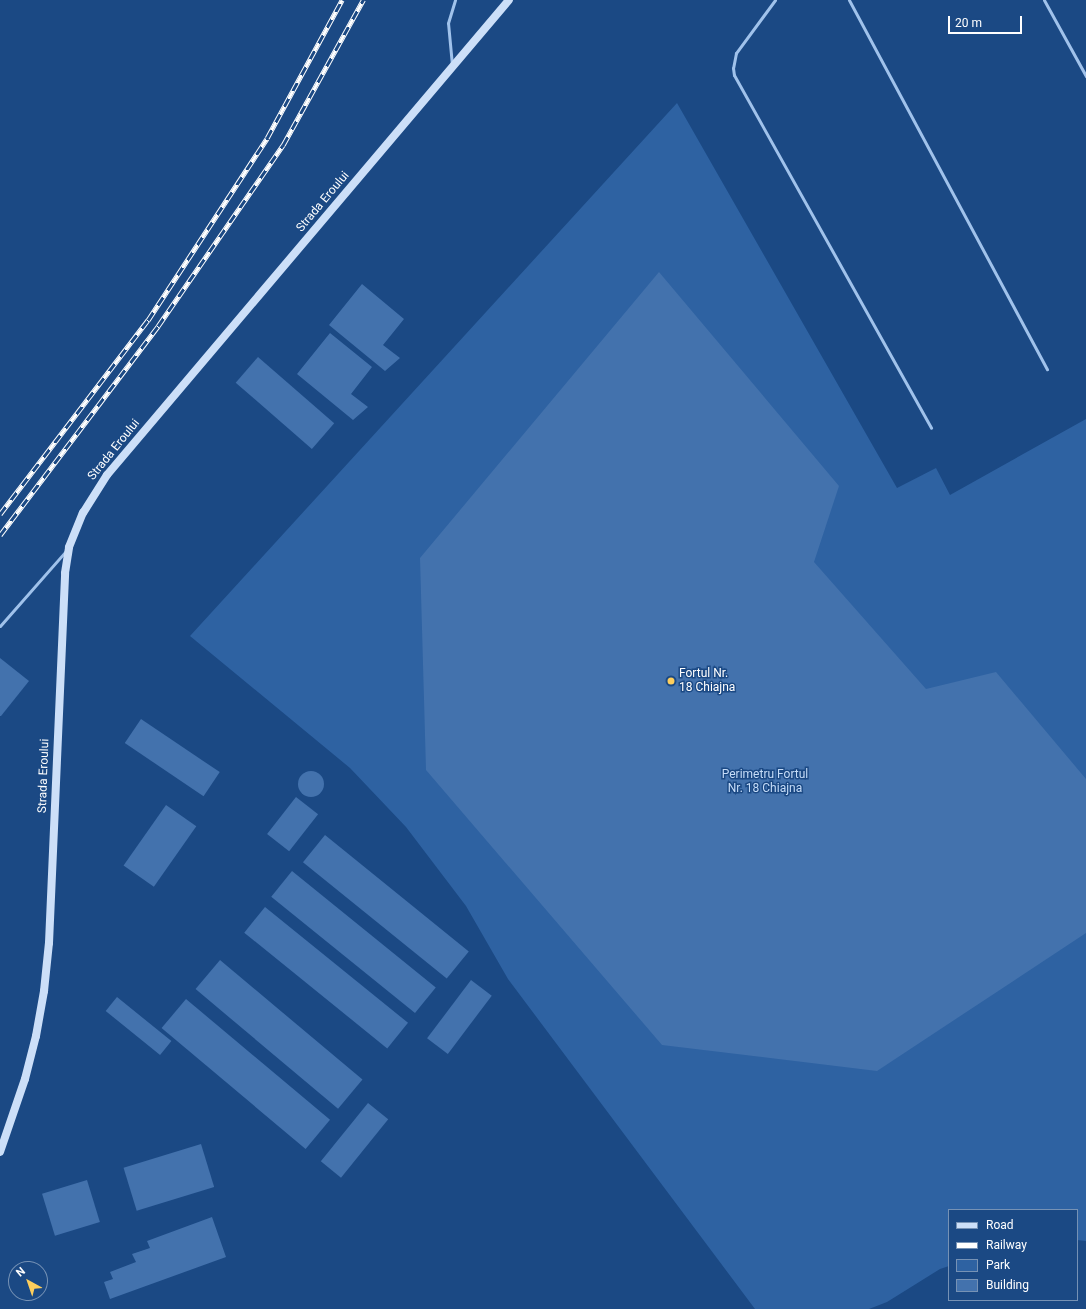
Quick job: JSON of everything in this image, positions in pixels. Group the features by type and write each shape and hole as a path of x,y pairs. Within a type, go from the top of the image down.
{"main road":[{"name":"Strada Eroului","path":"0,1152 25,1079 36,1036 44,991 49,943 62,607 69,547 83,513 107,475 509,0"}],"lane":[{"path":"452,67 448,23 455,0"},
{"path":"775,0 736,53 733,68 734,75 931,428"},
{"path":"849,0 1047,369"},
{"path":"1044,0 1086,76"},
{"path":"0,626 69,547"}],"green space":[{"name":"Perimetru Fortul Nr. 18 Chiajna","path":"677,103 897,488 936,468 950,495 1086,419 1086,1241 1078,1240 1078,1209 948,1209 948,1266 940,1269 887,1302 869,1309 755,1309 508,979 466,906 406,827 350,768 190,636"}],"building":[{"name":"Fortul Nr. 18 Chiajna","path":"659,272 839,486 814,562 926,689 996,672 1086,779 1086,933 877,1071 662,1045 426,770 420,558"},
{"path":"362,284 404,319 383,345 400,358 385,371 329,325"},
{"path":"330,333 372,367 351,394 368,407 353,420 297,374"},
{"path":"258,357 334,423 312,449 236,383"},
{"path":"0,658 29,681 1,716 0,716"},
{"path":"141,719 220,772 204,796 125,743"},
{"path":"311,771 320,775 324,784 320,793 311,797 302,793 298,784 302,775"},
{"path":"296,797 318,814 289,851 267,834"},
{"path":"166,805 196,826 154,887 124,866"},
{"path":"325,835 469,951 447,979 303,862"},
{"path":"292,871 436,987 415,1013 271,897"},
{"path":"265,907 408,1023 387,1048 244,933"},
{"path":"220,960 362,1080 338,1109 196,989"},
{"path":"471,980 492,996 448,1054 427,1038"},
{"path":"117,997 171,1041 160,1055 106,1011"},
{"path":"186,999 330,1120 306,1149 162,1028"},
{"path":"368,1103 388,1119 341,1178 321,1161"},
{"path":"201,1144 214,1187 137,1211 124,1168"},
{"path":"87,1180 100,1222 55,1236 42,1194"},
{"path":"212,1217 226,1257 110,1299 104,1282 113,1279 110,1272 136,1262 132,1254 150,1248 147,1241"}],"railway":[{"path":"0,514 148,320 267,138 342,0"},
{"path":"0,535 158,326 283,145 363,0"}],"place":[{"name":"Fortul Nr. 18 Chiajna","path":"671,681"}]}
